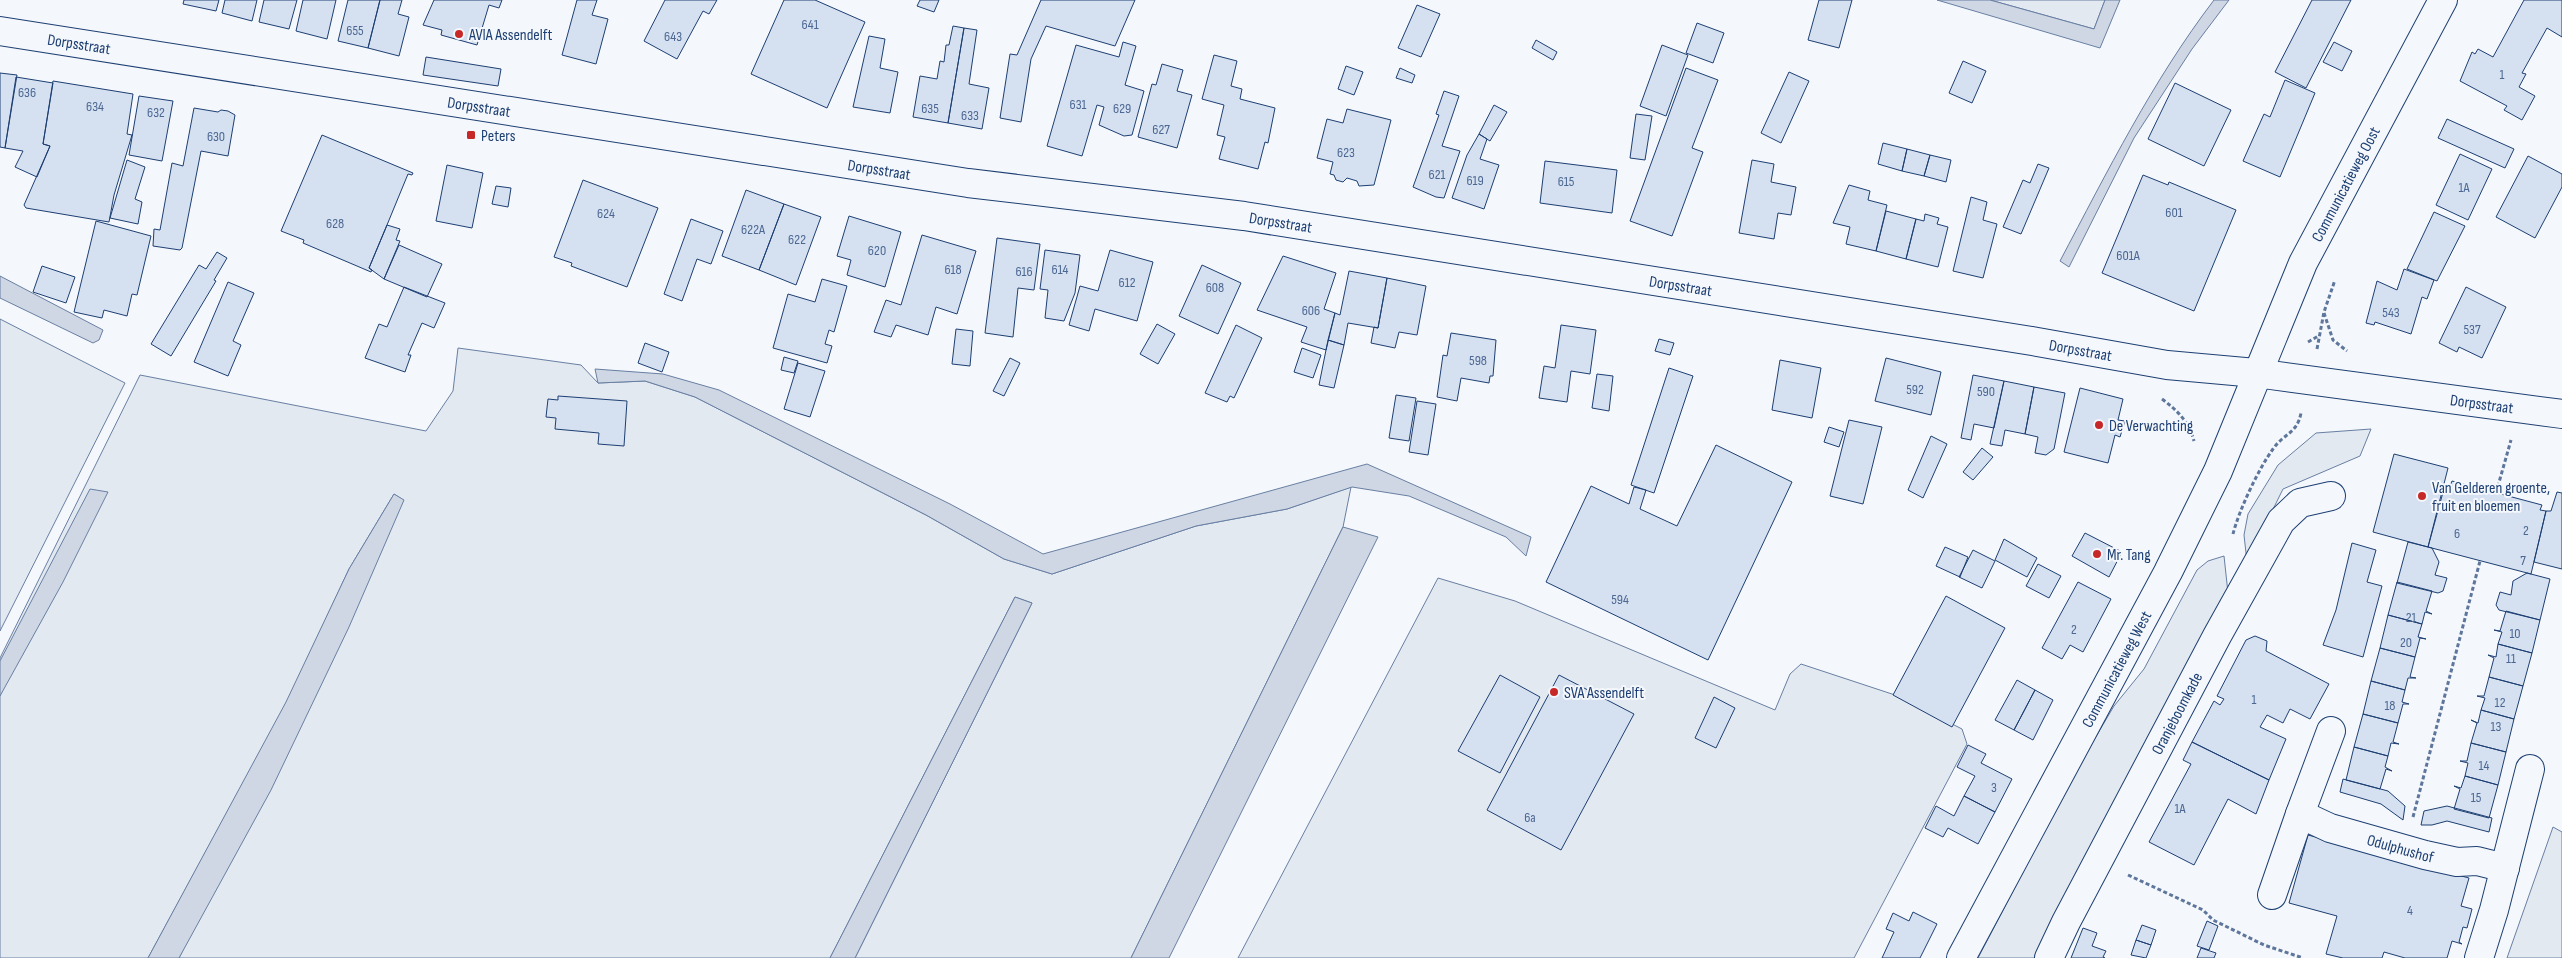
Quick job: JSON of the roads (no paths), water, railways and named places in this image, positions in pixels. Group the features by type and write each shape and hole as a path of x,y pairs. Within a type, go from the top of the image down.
{"street":[{"name":"Communicatieweg Oost","path":"2256,373 2303,263 2443,0"},
{"name":"Dorpsstraat","path":"0,30 968,183 1254,217 2032,341 2167,365 2256,373 2562,414"},
{"name":"Communicatieweg West","path":"1961,958 2168,572 2218,471 2256,373"},
{"name":"Oranjeboomkade","path":"2049,958 2217,636 2281,521 2300,503 2331,496"},
{"path":"2272,895 2331,731"},
{"path":"2479,958 2530,769"},
{"name":"Odulphushof","path":"2300,814 2330,828 2457,862 2477,861 2504,868"}],"place":[{"name":"AVIA Assendelft","path":"459,34"},
{"name":"Peters","path":"471,135"},
{"name":"De Verwachting","path":"2099,425"},
{"name":"Van Gelderen groente, fruit en bloemen","path":"2422,496"},
{"name":"Mr. Tang","path":"2097,554"},
{"name":"SVA Assendelft","path":"1554,692"}]}
